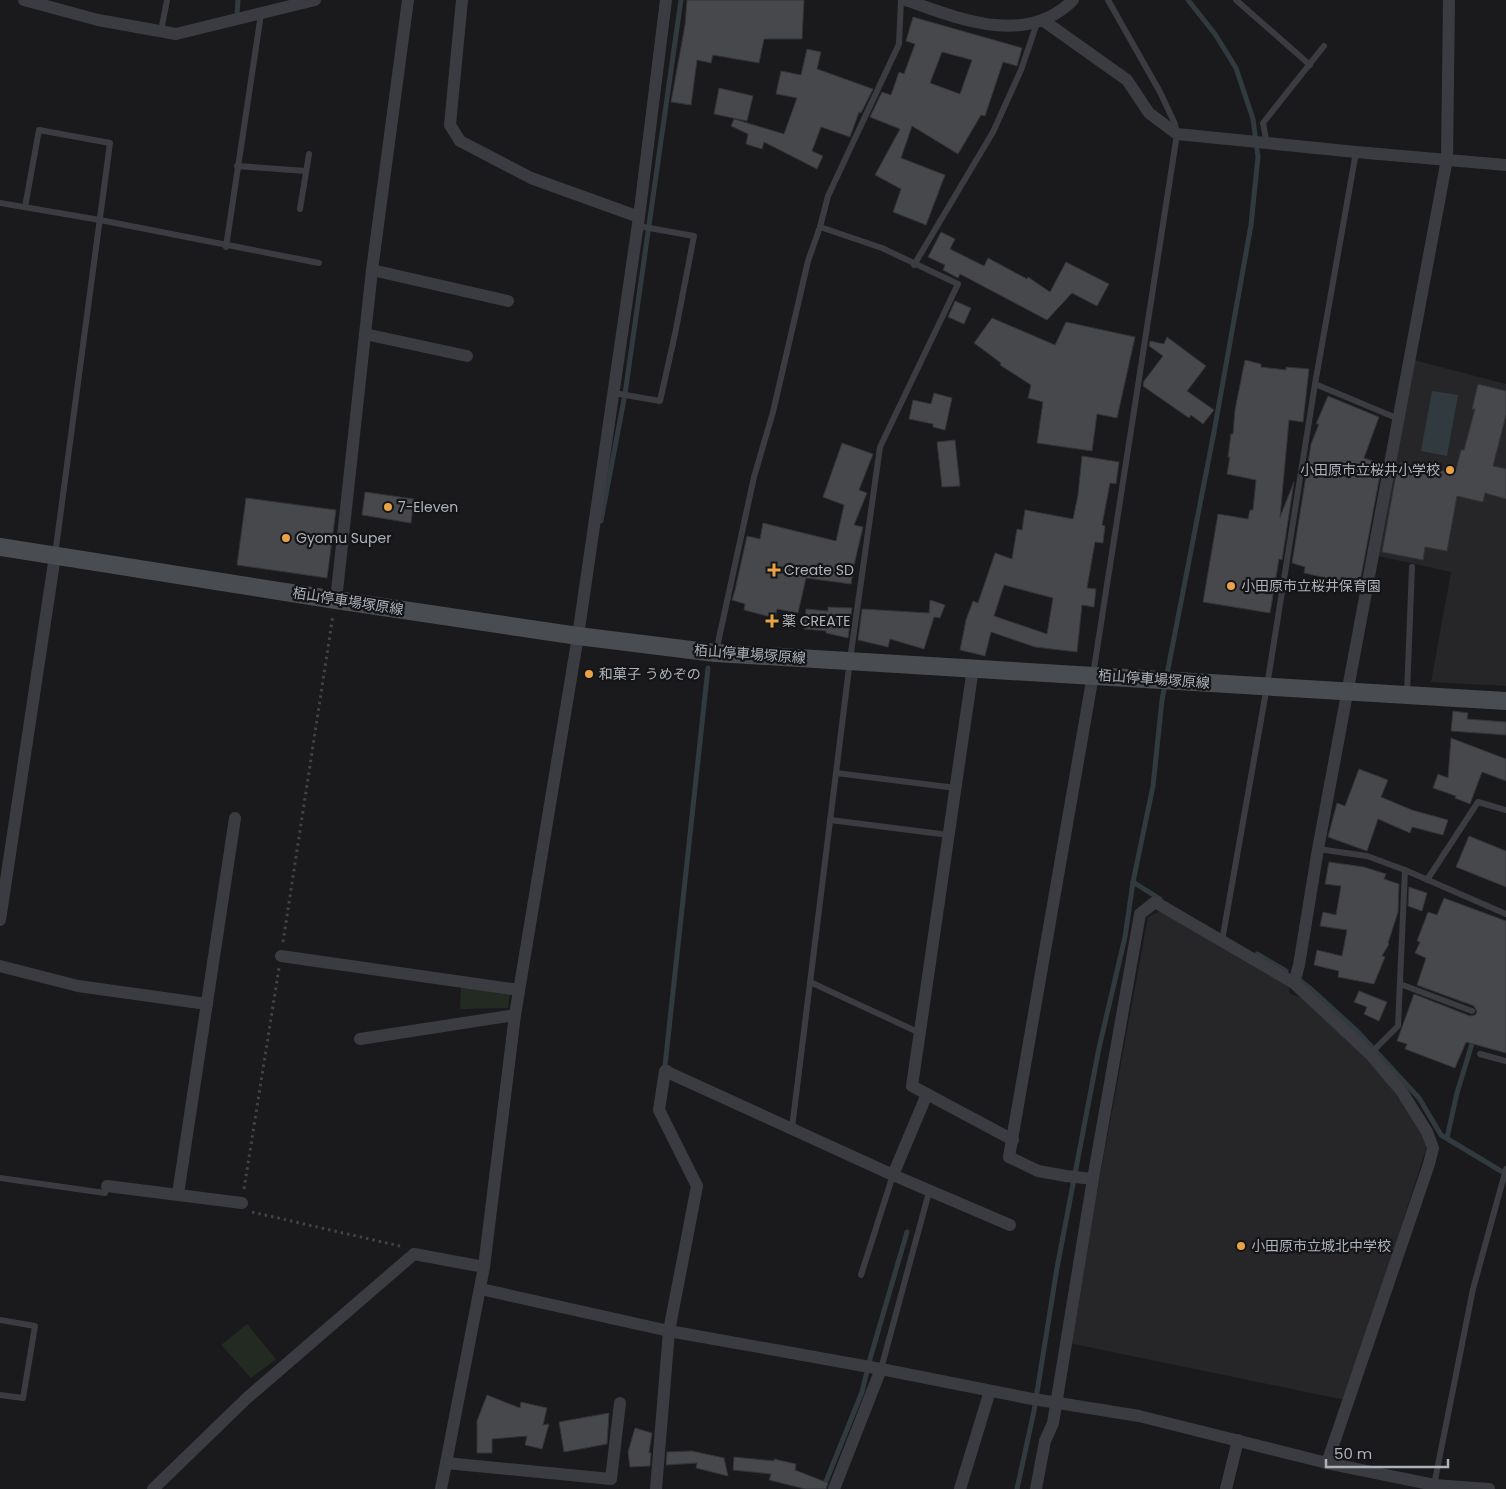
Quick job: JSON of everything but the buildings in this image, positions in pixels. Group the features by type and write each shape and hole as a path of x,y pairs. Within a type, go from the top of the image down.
{"main road":[{"name":"栢山停車場塚原線","path":"0,546 336,600 578,636 715,653 1506,701"}],"street":[{"path":"24,0 98,20 176,34 315,0"},
{"path":"336,600 372,270 408,0"},
{"path":"462,0 450,125 460,142 531,178 638,221"},
{"path":"441,1489 481,1289 515,1014 578,636 638,221 666,0"},
{"path":"906,0 948,15 988,24 1018,26 1041,22 1062,12 1073,0"},
{"path":"1294,983 1300,965 1318,849 1447,159 1449,0"},
{"path":"1041,22 1127,80 1149,113 1177,134 1267,144 1506,165"},
{"path":"372,270 508,301"},
{"path":"366,334 467,356"},
{"path":"0,920 55,556"},
{"path":"973,668 912,1086 1013,1140"},
{"path":"1092,1179 1038,1171 1009,1157 1093,675"},
{"path":"178,1194 235,818"},
{"path":"1036,1489 1045,1441 1053,1423 1092,1179 1140,914 1155,902 1294,983 1370,1054 1402,1092 1427,1132 1433,1148 1327,1462"},
{"path":"281,956 519,990"},
{"path":"0,966 78,986 207,1004"},
{"path":"360,1039 515,1014"},
{"path":"656,1489 670,1331 697,1186 659,1110 665,1071 929,1192 1010,1225"},
{"path":"893,1175 927,1094"},
{"path":"107,1186 242,1203"},
{"path":"153,1489 247,1398 414,1254 484,1266"},
{"path":"481,1289 670,1331 882,1369 1027,1398 1139,1416 1327,1462 1434,1484 1489,1489"},
{"path":"834,1489 882,1369"},
{"path":"960,1489 990,1391"},
{"path":"446,1463 611,1479 620,1403"},
{"path":"1226,1489 1238,1440"}],"lane":[{"path":"161,31 167,0"},
{"path":"715,653 754,477 773,412 808,261 828,196 899,44 901,0"},
{"path":"1093,675 1177,134 1175,124 1160,92 1108,0"},
{"path":"1236,0 1310,65"},
{"path":"226,246 261,14"},
{"path":"914,265 993,132 1041,22"},
{"path":"1267,144 1263,123 1324,46"},
{"path":"25,207 39,130 110,143 55,556"},
{"path":"1222,940 1267,686 1314,384 1356,152"},
{"path":"300,209 308,154"},
{"path":"237,166 306,171"},
{"path":"0,203 100,220 319,264"},
{"path":"614,393 660,401 694,236 638,221"},
{"path":"792,1128 850,660 880,447 958,284 914,265 882,248 820,226"},
{"path":"1314,384 1398,419"},
{"path":"1407,694 1412,567"},
{"path":"836,773 956,788"},
{"path":"1427,880 1478,802 1506,810"},
{"path":"830,820 949,835"},
{"path":"1318,849 1367,856 1405,870 1506,914"},
{"path":"1370,1054 1398,1026 1405,870"},
{"path":"810,982 920,1033"},
{"path":"1400,984 1472,1011"},
{"path":"1480,1054 1506,1061"},
{"path":"1434,1484 1473,1289 1506,1169"},
{"path":"861,1275 893,1175"},
{"path":"0,1178 105,1192 107,1186"},
{"path":"882,1369 929,1192"},
{"path":"0,1320 35,1326 24,1398 0,1394"}],"path":[{"path":"336,600 241,1209 402,1245 414,1254"}],"shaded area":[{"name":"小田原市立桜井小学校","path":"1414,360 1506,384 1506,686 1431,682 1451,572 1378,556"},
{"path":"1432,391 1458,395 1447,456 1421,451"},
{"name":"小田原市立城北中学校","path":"1161,911 1288,982 1290,994 1307,999 1370,1059 1424,1133 1426,1149 1345,1400 1069,1343 1148,917"},
{"path":"461,987 510,994 508,1008 460,1009"},
{"path":"247,1324 276,1359 251,1378 221,1345"}],"waterway":[{"path":"237,14 238,0"},
{"path":"601,521 625,394 681,0"},
{"path":"1017,1489 1034,1411 1057,1268 1099,1048 1125,937 1133,882 1153,786 1162,700 1214,432 1251,225 1258,157 1253,119 1236,68 1215,34 1188,0"},
{"path":"669,1068 665,1066 708,668"},
{"path":"1133,882 1160,899"},
{"path":"1257,954 1286,971"},
{"path":"1299,980 1357,1031 1419,1098 1441,1135 1506,1174"},
{"path":"1447,1138 1457,1093 1474,1037"},
{"path":"823,1489 862,1392 907,1232"}],"place":[{"name":"小田原市立桜井小学校","path":"1450,470"},
{"name":"7-Eleven","path":"388,507"},
{"name":"Gyomu Super","path":"286,538"},
{"name":"Create SD","path":"774,570"},
{"name":"小田原市立桜井保育園","path":"1231,586"},
{"name":"薬 CREATE","path":"772,621"},
{"name":"和菓子 うめぞの","path":"589,674"},
{"name":"小田原市立城北中学校","path":"1241,1246"}]}
